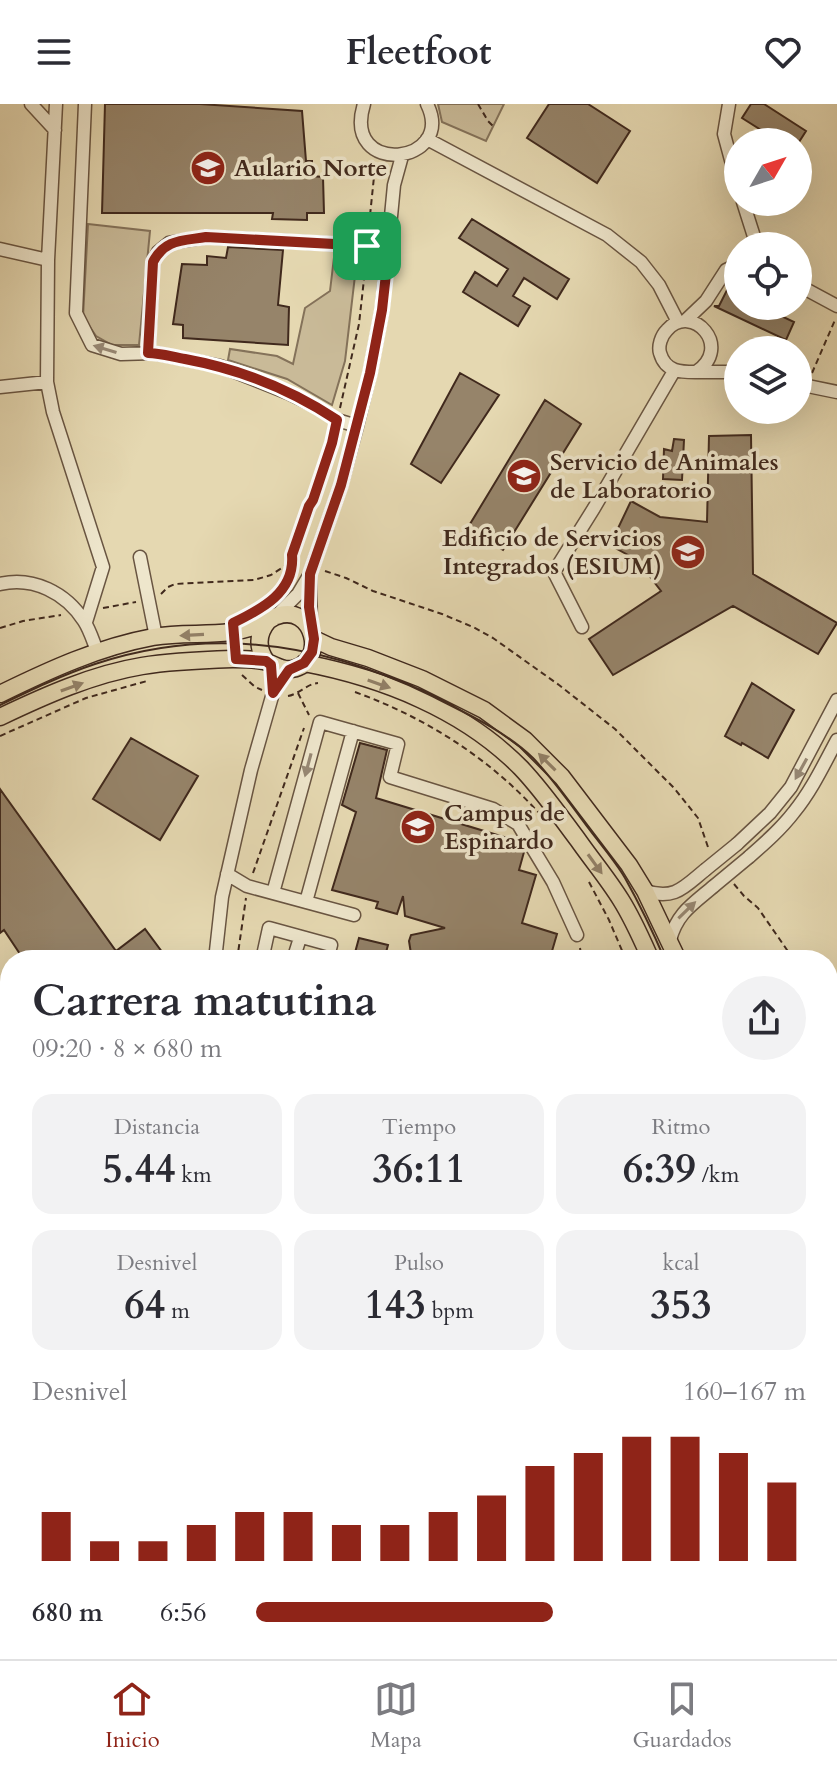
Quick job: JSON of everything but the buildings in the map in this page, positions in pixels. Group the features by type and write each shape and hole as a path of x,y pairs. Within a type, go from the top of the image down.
{"main road":[{"path":"0,694 97,651 156,637 235,633 286,614 295,616 331,647 422,679 484,710 525,740 562,777 629,865 674,950"},
{"path":"269,663 260,650 259,640 261,630 272,619"},
{"path":"297,666 312,652 313,634"},
{"path":"0,717 67,688 107,675 142,666 179,662 236,659 269,663 279,669 297,666 355,676 403,692 441,709 488,739 522,769 621,900 646,950"}],"street":[{"path":"31,104 55,130"},
{"path":"56,104 48,260 47,382 53,412 103,567 82,618"},
{"path":"85,104 76,313 92,345 121,354 148,353 220,366 288,393 337,420 357,426"},
{"path":"364,104 360,116 361,129 367,141 376,150 402,156 420,147 427,139 432,121 427,104"},
{"path":"725,128 729,104"},
{"path":"427,139 607,235 641,262 682,322"},
{"path":"272,619 298,594 310,574 341,485 376,341 394,185 402,156"},
{"path":"148,353 153,262 158,252 169,243 206,237 389,247"},
{"path":"0,249 48,260"},
{"path":"724,272 706,301 666,331 660,345 665,364 674,371 685,374 724,371"},
{"path":"812,293 837,306"},
{"path":"704,329 706,301"},
{"path":"682,322 696,323 704,329 711,342 710,357 705,366 696,372"},
{"path":"710,357 724,364"},
{"path":"582,627 554,572 674,371"},
{"path":"0,387 47,382"},
{"path":"812,387 837,392"},
{"path":"140,557 156,637"},
{"path":"310,574 309,607 313,634"},
{"path":"0,584 16,580 53,591 82,618 97,651"},
{"path":"216,950 227,874 273,693 269,663"},
{"path":"273,693 297,666"},
{"path":"645,891 658,895 676,892 737,844 770,813 791,787 837,700"},
{"path":"273,893 320,722 398,744 390,777 493,809 518,824 553,882 577,935"},
{"path":"306,902 353,731"},
{"path":"670,940 678,918 778,831 794,812 837,740"},
{"path":"227,874 247,886 354,915"},
{"path":"264,950 269,928 331,945 330,950"},
{"path":"296,950 300,938"}],"path":[{"path":"478,104 493,126"},
{"path":"281,592 286,586 293,563 292,555 332,443 359,324 375,167 371,162"},
{"path":"812,365 837,315"},
{"path":"0,628 23,621 82,618"},
{"path":"298,693 309,714"},
{"path":"238,950 247,886 304,728"}],"shaded area":[{"path":"438,104 504,104 486,141 442,122"},
{"path":"88,224 150,231 139,345 112,345 96,336 83,317"},
{"path":"335,249 358,250 345,361 332,405 287,379 228,360 230,349 277,356 293,364 305,308 330,291"}],"tram line":[{"path":"0,705 95,664 138,652 180,646 223,643 307,652 390,677 484,723 533,758 621,872 660,950"}],"place":[{"name":"Aulario Norte","path":"208,168"},
{"name":"Servicio de Animales de Laboratorio","path":"524,476"},
{"name":"Edificio de Servicios Integrados (ESIUM)","path":"688,552"},
{"name":"Campus de Espinardo","path":"418,827"}],"route":[{"path":"206,237 367,246 389,247 382,310 370,373 341,485 310,574 309,607 314,646 311,655 304,663 289,670 273,693 271,665 266,661 236,659 233,623 275,599 286,586 293,563 292,555 332,443 337,420 288,393 220,366 148,353 153,262 158,252 169,243 206,237"}]}
